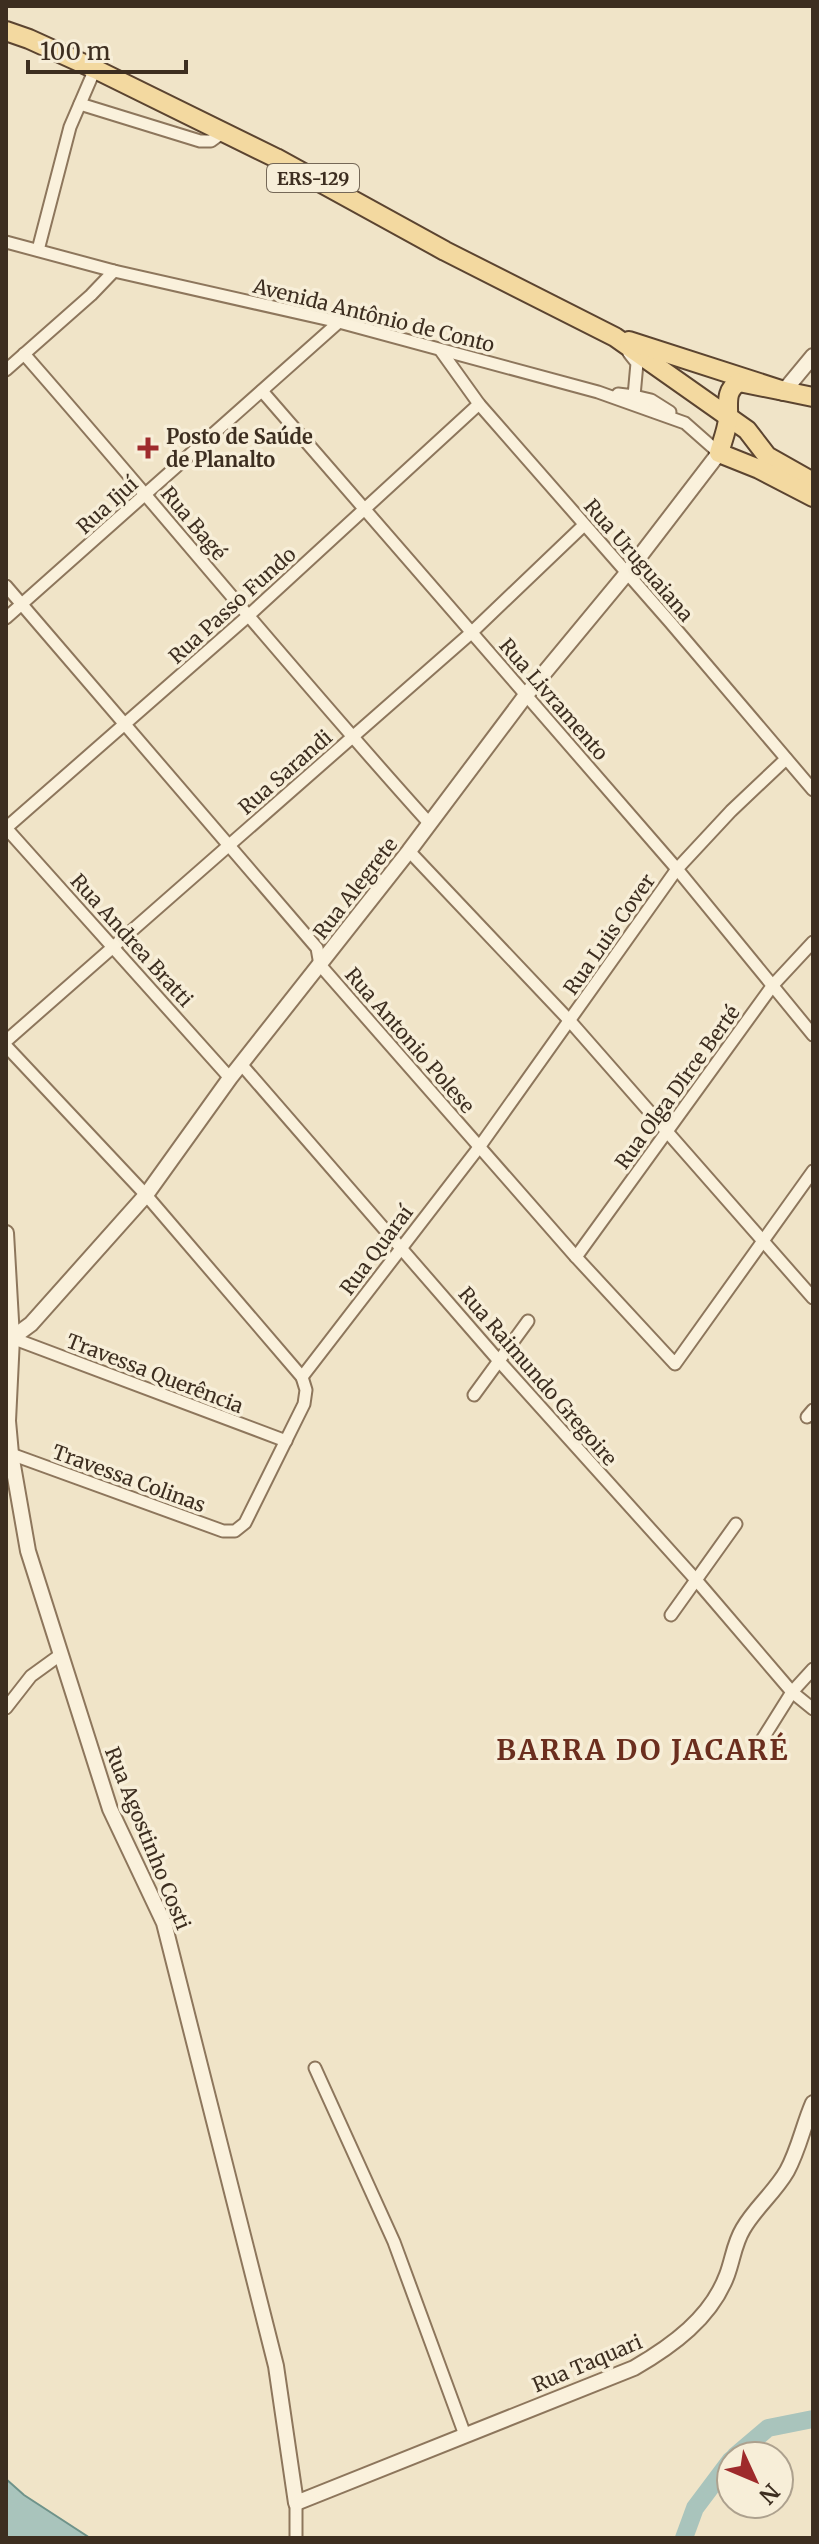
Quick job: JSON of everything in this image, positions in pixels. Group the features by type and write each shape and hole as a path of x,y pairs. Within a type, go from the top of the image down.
{"main road":[{"name":"ERS-129","path":"6,31 95,69 276,158 445,251 615,337 784,391 813,397"},
{"name":"ERS-129","path":"615,337 747,430 767,456 813,482"},
{"path":"784,391 739,382 732,386 728,393 729,416 719,453 759,469 813,497"}],"street":[{"path":"38,250 70,127 95,69"},
{"path":"146,125 156,100"},
{"path":"80,104 206,142 222,133"},
{"name":"Avenida Antônio de Conto","path":"6,242 114,271 339,322 598,392 685,423 719,453"},
{"path":"6,370 114,271"},
{"name":"Rua Ijuí","path":"6,618 339,322"},
{"path":"615,337 637,363 634,396"},
{"name":"Rua Uruguaiana","path":"441,351 479,404 813,790"},
{"name":"Rua Bagé","path":"24,354 429,823"},
{"path":"784,391 813,356"},
{"name":"Rua Livramento","path":"262,391 677,869 813,1035"},
{"path":"598,392 651,400 685,423"},
{"name":"Rua Passo Fundo","path":"6,828 248,616 479,404"},
{"name":"Rua Alegrete","path":"12,1338 31,1324 146,1195 230,1078 409,851 526,695 627,573 719,453"},
{"name":"Rua Sarandi","path":"6,1044 471,633 584,525"},
{"name":"Rua Antonio Polese","path":"6,586 317,948 320,965 576,1257 675,1364 761,1240"},
{"name":"Rua Luis Cover","path":"480,1146 677,869 731,811 786,759"},
{"name":"Rua Andrea Bratti","path":"6,828 230,1078"},
{"path":"409,851 569,1020 813,1298"},
{"name":"Rua Olga DIrce Berté","path":"576,1257 773,985 813,942"},
{"path":"6,1044 146,1195 302,1377 306,1390 304,1404 286,1441"},
{"name":"Rua Raimundo Gregoire","path":"241,1064 792,1692 813,1709"},
{"name":"Rua Quaraí","path":"302,1377 480,1146"},
{"path":"761,1240 813,1171"},
{"name":"Rua Agostinho Costi","path":"6,1233 12,1338 7,1421 28,1551 110,1809 164,1923 276,2366 296,2503"},
{"path":"474,1395 528,1321"},
{"name":"Travessa Querência","path":"12,1338 286,1441"},
{"name":"Travessa Colinas","path":"11,1454 223,1531 235,1531 245,1523 286,1441"},
{"path":"671,1615 736,1524"},
{"path":"6,1708 31,1676 60,1655"},
{"path":"755,1751 792,1692 813,1669"},
{"path":"315,2068 394,2242 465,2435"},
{"name":"Rua Taquari","path":"296,2503 634,2368 680,2338 716,2298 743,2228 785,2174 798,2150 813,2103"},
{"path":"296,2503 296,2538"}],"water":[{"path":"6,2479 24,2495 90,2538 6,2538"}],"waterway":[{"path":"754,2440 768,2428 813,2419"},
{"path":"684,2538 695,2508 715,2481"}],"place":[{"name":"Posto de Saúde de Planalto","path":"148,448"}],"district":[{"name":"BARRA DO JACARÉ","path":"643,1750"}]}
